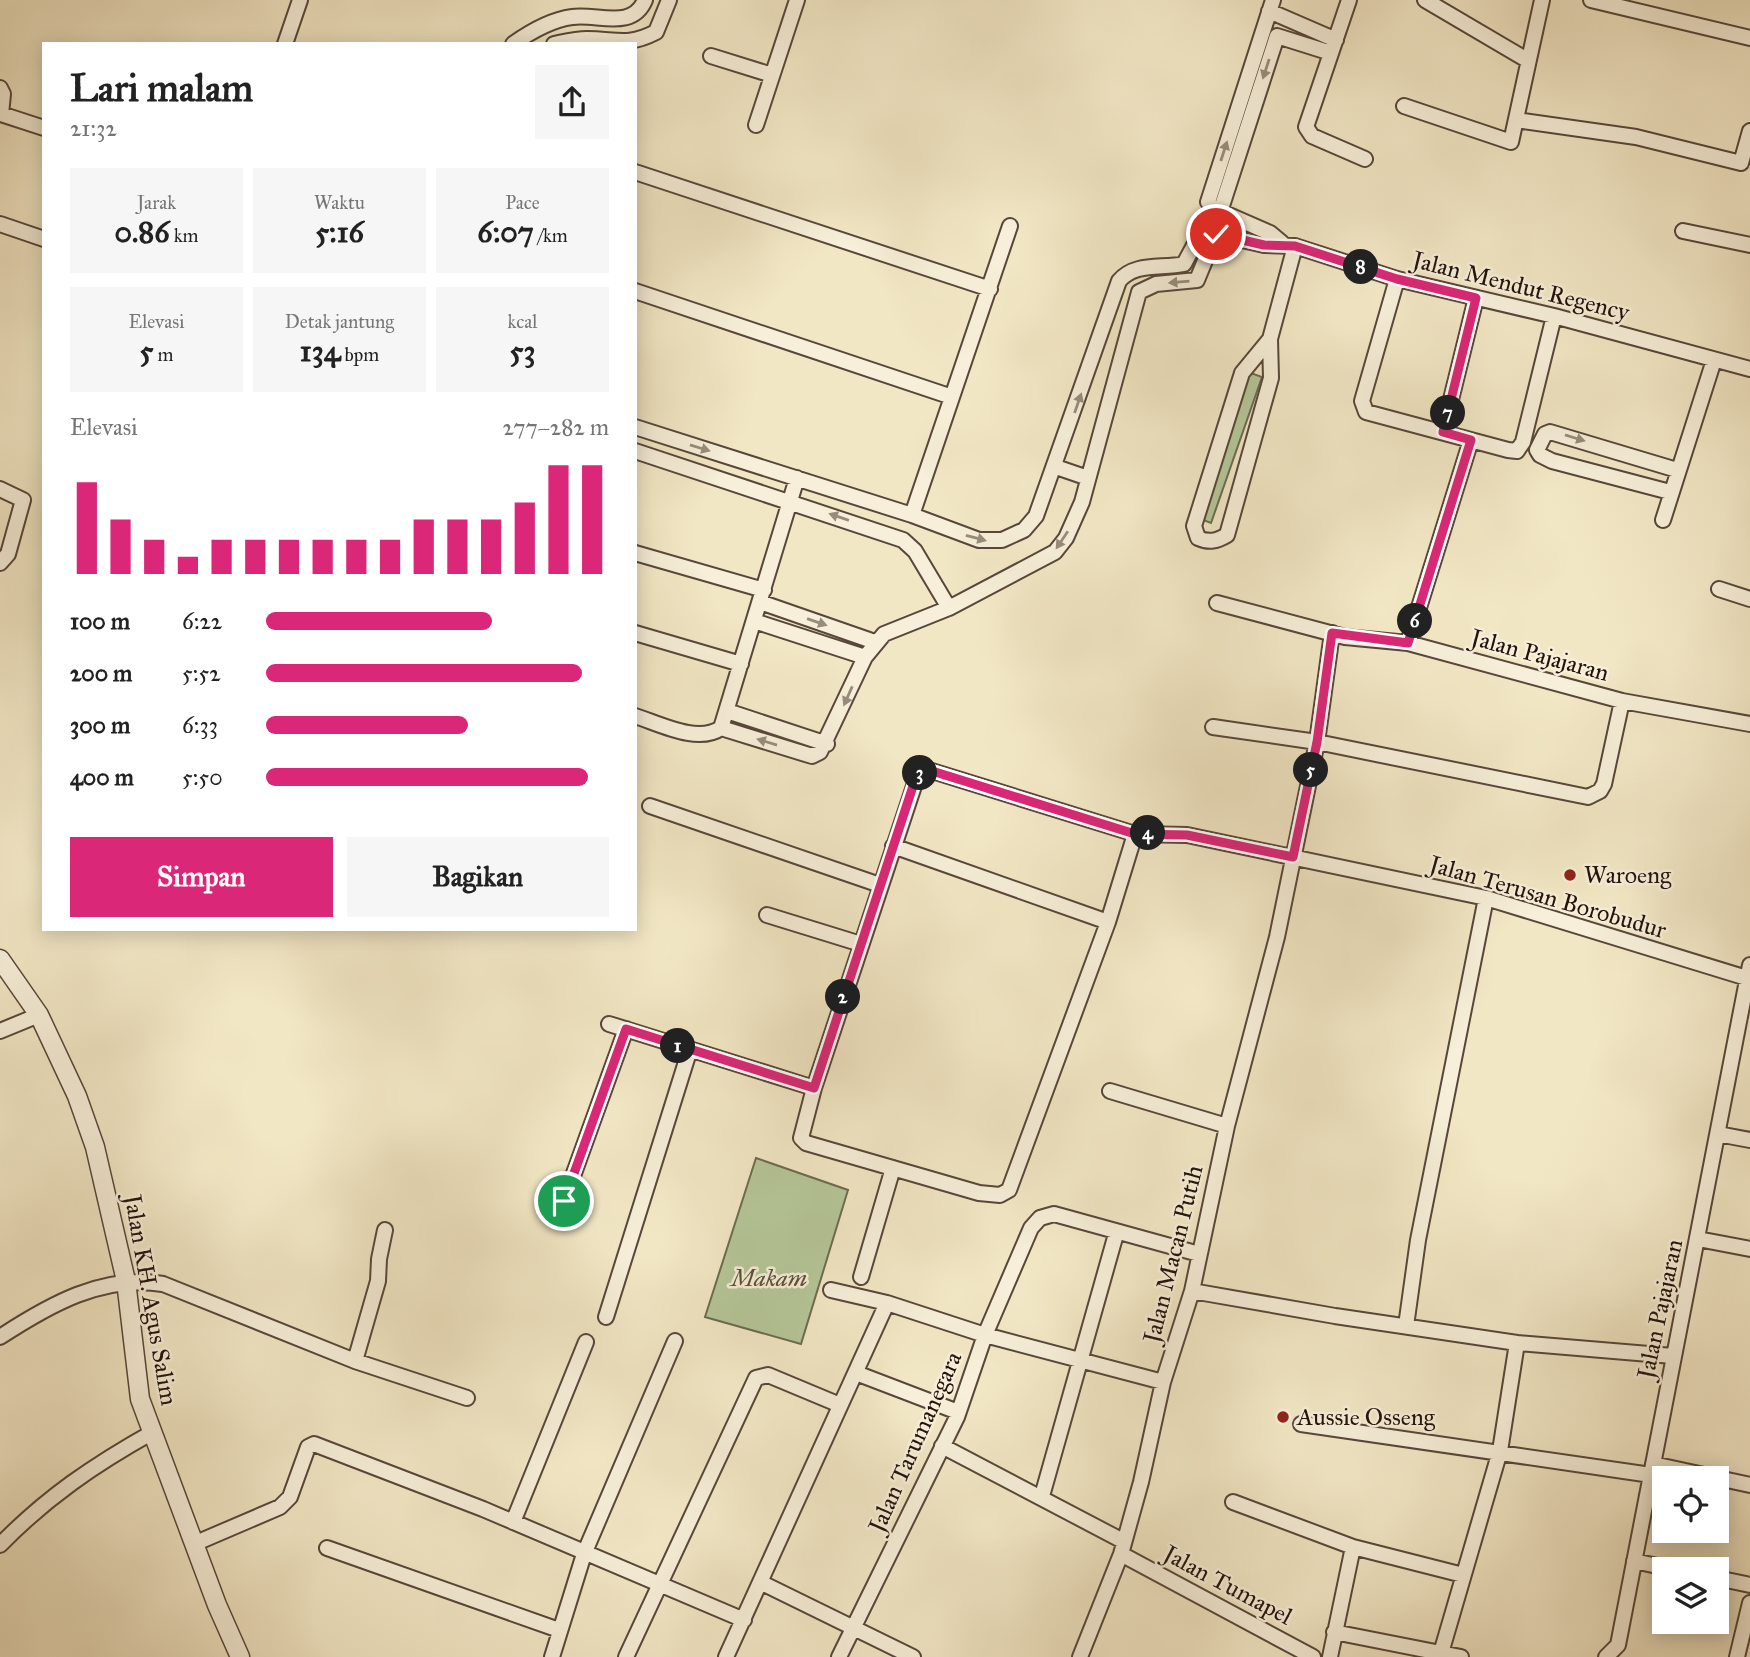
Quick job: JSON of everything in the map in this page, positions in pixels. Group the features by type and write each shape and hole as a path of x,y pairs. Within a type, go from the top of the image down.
{"street":[{"path":"286,42 300,0"},
{"path":"516,42 530,32 572,16 627,18 636,13 645,0"},
{"path":"627,42 644,39 656,32 669,0"},
{"path":"756,125 797,0"},
{"path":"1349,0 1306,127 1312,136 1365,159"},
{"path":"1425,0 1443,5 1527,60"},
{"path":"1404,106 1509,143 1542,0"},
{"path":"1591,0 1750,38"},
{"path":"1289,245 1270,233 1220,212 1209,202 1271,6 1284,17 1334,46"},
{"path":"1220,212 1284,17"},
{"path":"1277,36 1334,46"},
{"path":"567,42 586,39 604,42"},
{"path":"711,56 772,75"},
{"path":"0,88 3,94 0,115 42,127"},
{"path":"1516,120 1636,137 1741,163 1750,131"},
{"path":"637,173 990,289"},
{"path":"0,224 42,238"},
{"path":"912,515 1010,226"},
{"path":"1683,231 1750,245"},
{"path":"637,428 912,515 978,540 1002,540 1024,530 1036,516 1056,467 1119,281 1136,268 1184,264 1201,234 1216,234 1264,245 1289,245"},
{"path":"721,728 812,756 827,744 865,657 875,642 892,630 949,608 1055,552 1066,538 1077,514 1139,292 1156,284 1197,280 1216,234"},
{"path":"1270,339 1242,373 1194,527 1198,538 1206,541 1217,541 1227,535 1271,378 1270,339 1289,245"},
{"name":"Jalan Mendut Regency","path":"1289,245 1397,279 1554,316 1750,369"},
{"path":"1397,279 1362,401 1363,408 1366,412 1508,450 1521,448 1554,316"},
{"path":"637,292 952,397"},
{"path":"1443,432 1476,298"},
{"path":"1663,520 1714,360"},
{"path":"1670,492 1552,461 1540,455 1537,450 1545,434 1550,432 1677,470"},
{"path":"1408,643 1471,440"},
{"path":"637,452 903,540 915,551 949,608"},
{"path":"1056,467 1088,478"},
{"path":"637,717 701,736 712,734 721,728 797,478"},
{"path":"0,489 23,500 8,554 0,563"},
{"path":"637,554 762,596 875,642"},
{"path":"1719,589 1750,599"},
{"name":"Jalan Pajajaran","path":"1217,603 1326,632 1408,643 1622,701 1750,724"},
{"path":"754,621 865,657"},
{"name":"Jalan Macan Putih","path":"1081,1657 1122,1547 1141,1482 1163,1382 1192,1291 1227,1126 1276,937 1317,742 1326,632"},
{"path":"637,634 741,664"},
{"path":"1213,727 1317,742 1588,797 1600,791 1604,784 1622,701"},
{"path":"727,711 827,744"},
{"name":"Jalan Terusan Borobudur","path":"893,846 916,777 923,772 932,771 1135,834 1187,835 1486,898 1749,974"},
{"path":"650,806 880,886"},
{"path":"1108,922 893,846 814,1088 801,1138 806,1143 992,1196 1009,1190 1108,922 1135,834"},
{"path":"1406,1326 1418,1240 1486,898"},
{"path":"766,915 860,944"},
{"name":"Jalan KH. Agus Salim","path":"0,959 39,1015 77,1096 95,1147 126,1281 135,1370 141,1399 217,1605 240,1657"},
{"name":"Jalan Pajajaran","path":"1653,1466 1749,974"},
{"path":"0,1031 39,1015"},
{"path":"609,1024 814,1088"},
{"path":"564,1201 626,1029"},
{"path":"606,1317 690,1049"},
{"path":"1110,1091 1227,1126"},
{"path":"1718,1135 1750,1140"},
{"path":"861,1277 893,1168"},
{"name":"Jalan Tarumanegara","path":"839,1657 958,1412 985,1335 1031,1228 1040,1218 1054,1214 1116,1234"},
{"path":"355,1361 378,1281 385,1230"},
{"path":"1042,1496 1083,1360 1116,1234 1199,1254"},
{"path":"1698,1239 1750,1249"},
{"path":"0,1337 50,1306 91,1289 126,1281 163,1284 355,1361 467,1398"},
{"path":"831,1290 887,1303 985,1335 1163,1382"},
{"path":"1192,1291 1517,1343 1673,1356"},
{"path":"726,1657 887,1303"},
{"path":"552,1657 584,1554 675,1341"},
{"path":"513,1522 586,1342"},
{"path":"1441,1653 1500,1451 1517,1343"},
{"path":"856,1373 958,1412"},
{"path":"626,1657 756,1378 768,1375 840,1405"},
{"path":"1301,1424 1652,1469"},
{"path":"0,1545 30,1514 73,1479 153,1432"},
{"path":"196,1543 281,1507 290,1497 309,1447 314,1444 513,1522 744,1620"},
{"name":"Jalan Tumapel","path":"942,1446 1042,1496 1122,1547 1313,1657"},
{"name":"Jalan Pajajaran","path":"1606,1657 1618,1645 1652,1469"},
{"path":"1729,1482 1750,1485"},
{"path":"1233,1502 1353,1546 1463,1575"},
{"path":"1330,1657 1353,1546"},
{"path":"327,1548 559,1630"},
{"path":"1634,1561 1652,1565"},
{"path":"1729,1581 1750,1585"},
{"path":"760,1582 913,1657"},
{"path":"1737,1657 1750,1603"},
{"path":"1334,1632 1461,1657"}],"green space":[{"path":"1248,372 1262,377 1211,523 1198,518"},
{"name":"Makam","path":"756,1158 848,1190 801,1344 705,1317"}],"place":[{"name":"Waroeng","path":"1570,875"},
{"name":"Aussie Osseng","path":"1283,1417"}],"route":[{"path":"564,1201 626,1029 814,1088 916,777 923,772 932,771 1135,834 1187,835 1293,857 1317,742 1332,633 1408,643 1471,440 1443,432 1476,298 1397,279 1295,246 1282,243 1264,245 1216,234"}]}
